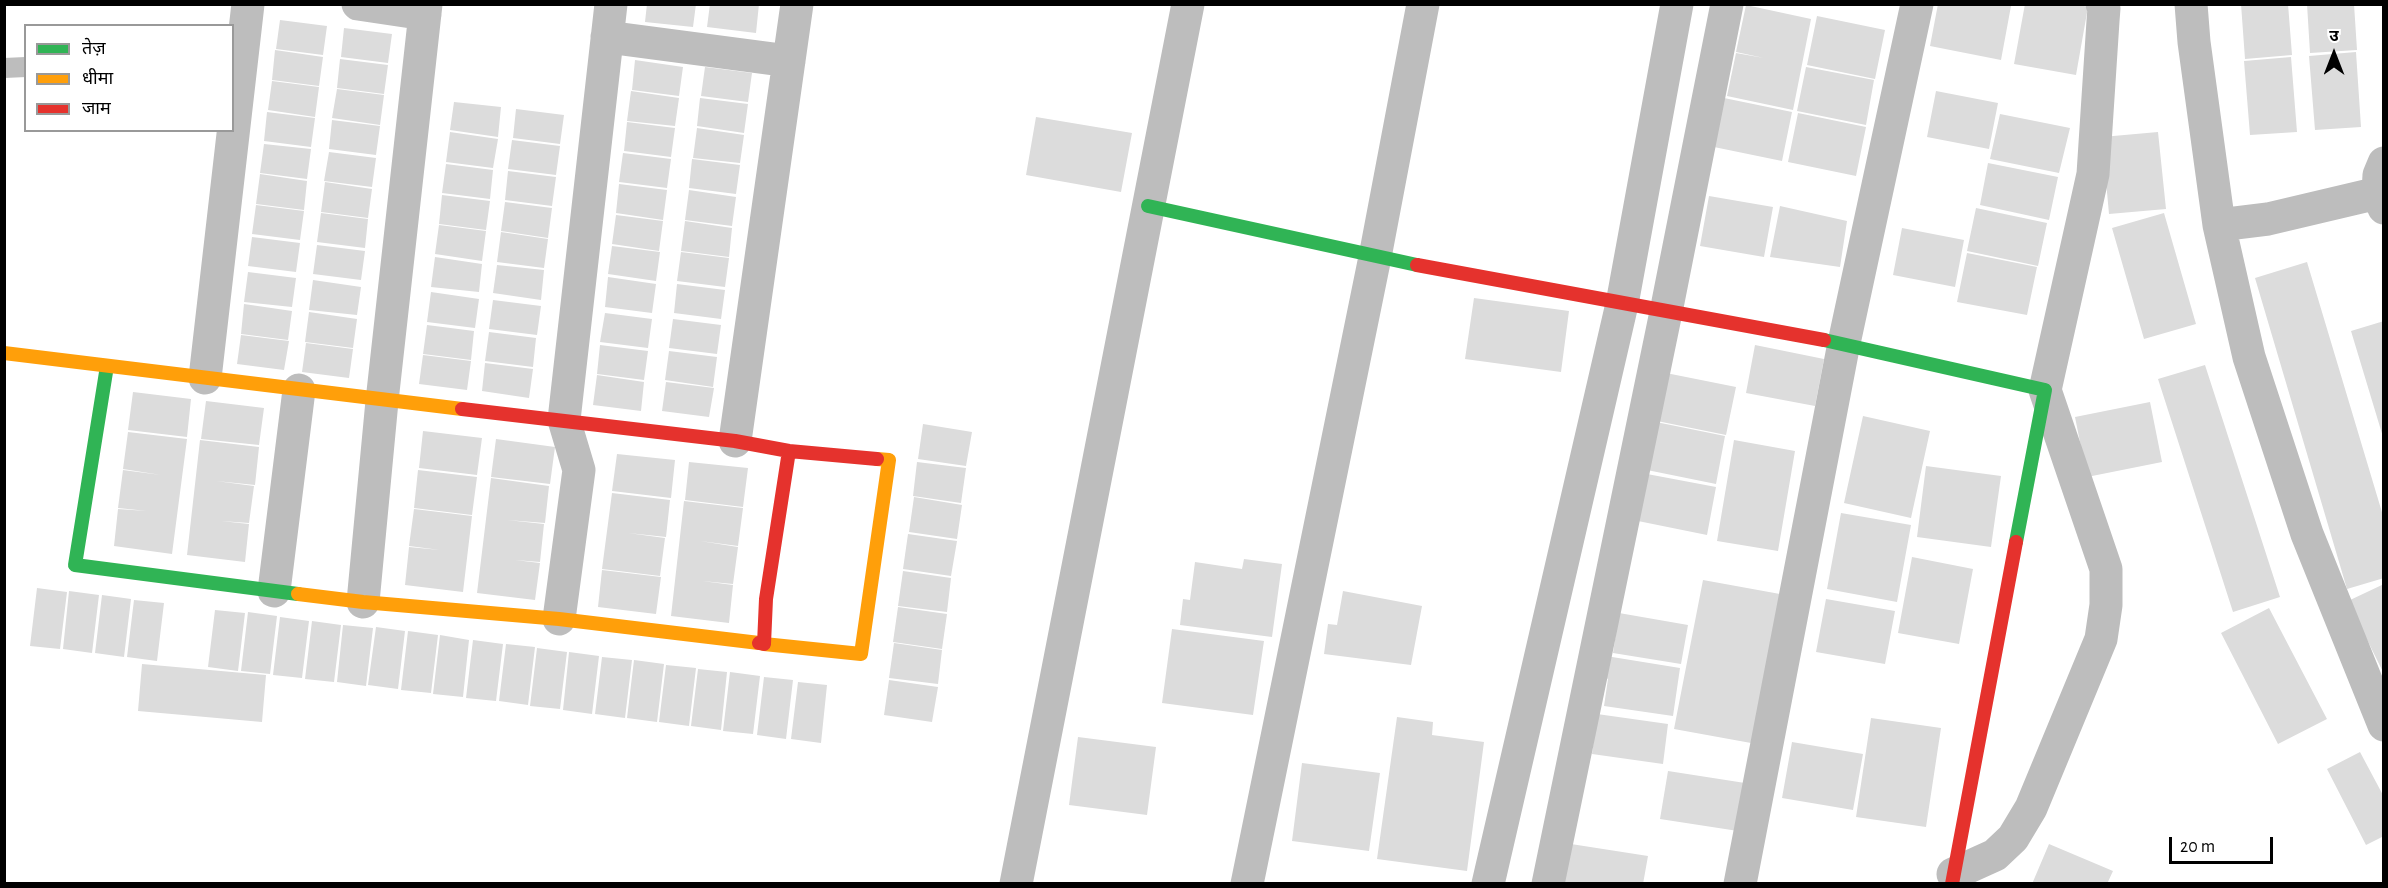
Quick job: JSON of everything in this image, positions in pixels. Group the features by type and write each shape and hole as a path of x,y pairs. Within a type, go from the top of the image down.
{"street":[{"path":"234,126 248,4"},
{"path":"358,4 426,9 382,401 363,602"},
{"path":"559,619 579,470 564,420 611,4"},
{"path":"735,441 797,4"},
{"path":"1016,884 1188,4"},
{"path":"1246,884 1375,257 1423,4"},
{"path":"1488,884 1622,304 1677,4"},
{"path":"1548,884 1727,4"},
{"path":"1740,884 1844,343 1917,4"},
{"path":"1953,879 2046,390 2093,174 2104,8 2102,4"},
{"path":"2191,4 2194,42 2219,225 2249,357 2299,512 2384,725"},
{"path":"607,37 789,61"},
{"path":"205,378 233,132"},
{"path":"2219,225 2268,219 2382,188"},
{"path":"1148,207 1375,257 1844,343 2046,390"},
{"path":"4,353 205,378 382,401 735,441 789,451 889,460 861,654 559,619 363,602 75,565 107,366"},
{"path":"274,591 299,390"},
{"path":"1953,879 1995,855 2013,838 2031,808 2101,639 2106,605 2106,569 2046,390"},
{"path":"764,644 766,599 789,451"}],"lane":[{"path":"4,68 24,67"}],"building":[{"path":"647,4 696,4 693,27 645,22"},
{"path":"710,4 759,4 756,33 707,27"},
{"path":"1938,4 2011,6 2001,60 1930,46"},
{"path":"2025,4 2076,4 2088,7 2076,75 2014,64"},
{"path":"2241,4 2288,4 2292,55 2245,59"},
{"path":"2307,4 2354,4 2357,50 2310,53"},
{"path":"1746,5 1811,19 1793,110 1727,96 1736,53 1764,58 1736,52"},
{"path":"1817,16 1885,30 1875,79 1807,65"},
{"path":"280,20 327,26 323,55 276,49"},
{"path":"344,28 392,34 388,63 341,57"},
{"path":"275,50 323,57 319,86 272,80"},
{"path":"2356,52 2361,127 2315,130 2309,56"},
{"path":"2291,57 2297,132 2250,135 2244,61"},
{"path":"340,59 388,65 384,94 337,88"},
{"path":"635,60 683,67 679,96 632,90"},
{"path":"705,67 752,73 748,102 701,96"},
{"path":"1806,67 1874,80 1866,125 1797,111"},
{"path":"272,81 319,87 315,117 268,110"},
{"path":"337,89 384,95 380,125 332,118"},
{"path":"631,91 679,98 675,126 627,121"},
{"path":"1936,91 1998,103 1989,149 1927,137"},
{"path":"700,98 748,104 744,133 697,126"},
{"path":"1724,98 1792,112 1782,161 1714,147"},
{"path":"454,102 501,107 498,137 450,130"},
{"path":"516,109 564,115 560,144 513,138"},
{"path":"267,112 315,118 311,147 264,141"},
{"path":"1798,113 1866,127 1856,176 1788,162"},
{"path":"2000,114 2070,128 2059,173 1990,159"},
{"path":"1036,117 1132,133 1121,192 1026,175"},
{"path":"332,120 380,126 376,155 329,149"},
{"path":"627,122 675,128 671,157 624,151"},
{"path":"697,128 744,135 740,163 693,158"},
{"path":"450,132 498,139 493,168 446,162"},
{"path":"2158,132 2166,209 2109,214 2102,137"},
{"path":"512,140 560,146 556,175 508,169"},
{"path":"264,144 311,149 307,179 260,173"},
{"path":"329,152 376,158 372,187 324,181"},
{"path":"623,153 671,159 667,188 619,182"},
{"path":"692,159 740,165 736,194 689,188"},
{"path":"1988,163 2058,177 2049,220 1980,205"},
{"path":"446,164 493,170 490,199 442,193"},
{"path":"508,171 556,177 552,206 505,200"},
{"path":"260,174 307,181 304,210 256,204"},
{"path":"325,182 372,189 368,218 321,212"},
{"path":"619,184 667,190 663,220 616,213"},
{"path":"689,190 736,197 732,226 685,220"},
{"path":"442,195 490,201 486,230 439,224"},
{"path":"1709,196 1773,207 1764,257 1700,246"},
{"path":"505,202 552,208 548,238 501,231"},
{"path":"256,205 304,211 300,240 252,234"},
{"path":"1780,206 1847,221 1840,267 1770,257"},
{"path":"1976,208 2047,223 2038,266 1967,251"},
{"path":"321,213 368,219 365,248 317,242"},
{"path":"2164,213 2196,324 2144,339 2112,228"},
{"path":"616,215 663,221 659,251 612,244"},
{"path":"685,221 732,228 729,257 681,251"},
{"path":"439,225 486,231 482,261 435,254"},
{"path":"1902,228 1964,240 1955,287 1893,275"},
{"path":"501,232 548,239 544,268 497,262"},
{"path":"252,237 300,243 296,272 248,266"},
{"path":"317,245 365,251 361,280 313,274"},
{"path":"612,246 660,252 656,281 608,274"},
{"path":"681,252 729,258 725,287 677,281"},
{"path":"1967,253 2037,267 2027,315 1957,302"},
{"path":"435,257 482,264 479,292 431,287"},
{"path":"2307,262 2384,519 2384,578 2347,589 2255,278"},
{"path":"497,265 544,270 541,300 493,293"},
{"path":"248,272 296,278 292,307 244,302"},
{"path":"608,277 656,284 652,313 605,307"},
{"path":"313,280 361,287 357,315 309,310"},
{"path":"677,284 725,290 721,319 674,313"},
{"path":"431,292 479,299 475,328 427,322"},
{"path":"1474,298 1569,311 1561,372 1465,359"},
{"path":"493,300 541,306 537,335 489,329"},
{"path":"244,304 292,311 288,340 241,334"},
{"path":"309,312 357,319 353,348 305,342"},
{"path":"605,313 652,319 648,348 600,342"},
{"path":"673,319 721,325 717,354 669,348"},
{"path":"2384,321 2384,437 2383,437 2351,331"},
{"path":"427,325 474,331 471,360 423,354"},
{"path":"489,332 536,338 533,367 485,361"},
{"path":"241,335 289,341 284,370 237,364"},
{"path":"306,343 353,349 349,378 302,372"},
{"path":"600,345 648,351 644,380 597,374"},
{"path":"1755,345 1824,359 1815,406 1746,393"},
{"path":"669,351 717,357 713,387 665,380"},
{"path":"423,355 471,361 467,390 419,384"},
{"path":"485,363 533,369 529,398 482,391"},
{"path":"2205,365 2280,597 2233,612 2158,379"},
{"path":"1666,373 1736,387 1726,435 1657,421"},
{"path":"597,375 644,382 641,411 593,405"},
{"path":"666,382 714,388 709,417 662,411"},
{"path":"133,392 191,399 187,437 128,430"},
{"path":"206,401 264,408 259,445 201,439"},
{"path":"2150,402 2162,462 2087,477 2075,417"},
{"path":"1863,416 1930,431 1911,518 1844,503"},
{"path":"1656,422 1725,436 1716,484 1647,470"},
{"path":"923,424 972,432 966,466 918,459"},
{"path":"423,431 482,438 477,475 419,468"},
{"path":"128,432 187,439 172,554 114,546 118,509 147,511 118,508 123,470 161,475 123,469"},
{"path":"496,439 555,447 550,484 491,477"},
{"path":"200,440 259,447 255,485 216,481 254,486 249,523 221,521 249,524 245,562 187,555"},
{"path":"1734,440 1795,451 1778,551 1717,541"},
{"path":"617,454 675,460 671,498 612,491"},
{"path":"689,462 748,468 743,507 685,500"},
{"path":"917,462 966,468 961,503 913,496"},
{"path":"1926,466 2001,476 1991,547 1917,537"},
{"path":"418,470 477,477 472,515 414,508"},
{"path":"1647,474 1716,487 1707,535 1638,521"},
{"path":"491,478 549,486 545,523 507,520 544,524 540,562 515,560 540,563 535,600 477,593"},
{"path":"612,493 670,500 666,537 628,533 665,538 660,576 602,569"},
{"path":"914,497 962,505 957,539 909,532"},
{"path":"684,501 743,508 738,546 700,541 738,547 733,584 702,581 733,585 729,623 671,616"},
{"path":"414,509 472,516 463,592 405,585 409,547 440,550 409,546"},
{"path":"1841,513 1911,525 1897,602 1827,589"},
{"path":"908,534 957,541 951,576 903,569"},
{"path":"1912,557 1973,569 1959,644 1898,633"},
{"path":"1244,559 1282,564 1272,637 1180,625 1183,599 1190,600 1195,562 1242,569"},
{"path":"602,570 661,577 656,614 598,607"},
{"path":"903,571 951,578 947,612 898,606"},
{"path":"1703,580 1780,594 1751,743 1674,729"},
{"path":"2384,584 2384,674 2348,601"},
{"path":"37,588 67,592 60,649 30,646"},
{"path":"69,591 99,595 92,653 63,649"},
{"path":"1343,591 1422,606 1411,665 1324,654 1328,624 1337,625"},
{"path":"102,595 131,599 124,657 95,653"},
{"path":"1826,599 1895,611 1885,664 1816,652"},
{"path":"134,600 164,603 157,661 127,657"},
{"path":"898,607 947,614 942,649 893,642"},
{"path":"2269,608 2327,719 2278,744 2221,633"},
{"path":"215,610 245,613 238,671 208,667"},
{"path":"248,612 277,616 270,674 241,671"},
{"path":"1619,613 1688,625 1681,664 1613,653"},
{"path":"280,617 309,621 302,678 273,675"},
{"path":"312,621 341,625 334,682 305,679"},
{"path":"343,625 373,628 366,686 337,682"},
{"path":"376,627 405,631 398,689 368,685"},
{"path":"1172,629 1264,641 1253,715 1162,703"},
{"path":"408,631 438,635 431,693 401,690"},
{"path":"440,635 469,640 463,697 433,694"},
{"path":"473,640 503,644 496,701 466,698"},
{"path":"894,643 942,650 938,684 889,678"},
{"path":"506,644 535,647 528,705 499,701"},
{"path":"537,648 567,652 560,709 530,706"},
{"path":"569,652 599,656 592,714 563,710"},
{"path":"1606,656 1680,668 1673,716 1604,706 1608,679 1603,676"},
{"path":"602,657 632,660 625,718 595,714"},
{"path":"634,660 664,664 657,722 627,718"},
{"path":"142,664 266,675 262,722 138,711"},
{"path":"666,665 696,668 689,726 659,722"},
{"path":"698,669 727,672 721,730 691,726"},
{"path":"730,672 760,676 753,734 723,731"},
{"path":"764,677 793,680 786,739 757,735"},
{"path":"889,680 938,687 932,722 884,715"},
{"path":"798,682 827,685 821,743 791,739"},
{"path":"1597,714 1668,724 1663,764 1592,754"},
{"path":"1397,717 1433,722 1432,735 1484,742 1467,871 1377,859"},
{"path":"1871,718 1941,728 1926,827 1856,817"},
{"path":"1078,737 1156,747 1147,815 1069,805"},
{"path":"1792,742 1863,754 1853,810 1782,798"},
{"path":"2360,752 2384,797 2384,836 2366,845 2327,769"},
{"path":"1302,763 1380,773 1369,851 1292,841"},
{"path":"1668,771 1745,783 1738,831 1660,819"},
{"path":"1571,844 1648,856 1643,884 1564,884"},
{"path":"2049,844 2113,871 2107,884 2032,884"}],"traffic: fast":[{"path":"1148,206 1417,265"},
{"path":"1824,340 2045,390 2016,542"},
{"path":"107,366 75,565 298,594"}],"traffic: slow":[{"path":"4,353 462,409"},
{"path":"764,644 861,654 889,460 877,459"},
{"path":"298,594 559,619 759,643"}],"traffic: jam":[{"path":"1417,265 1824,340"},
{"path":"462,409 735,441 789,451 877,459"},
{"path":"759,643 764,644 766,599 789,451"},
{"path":"1952,884 2016,542"}]}
